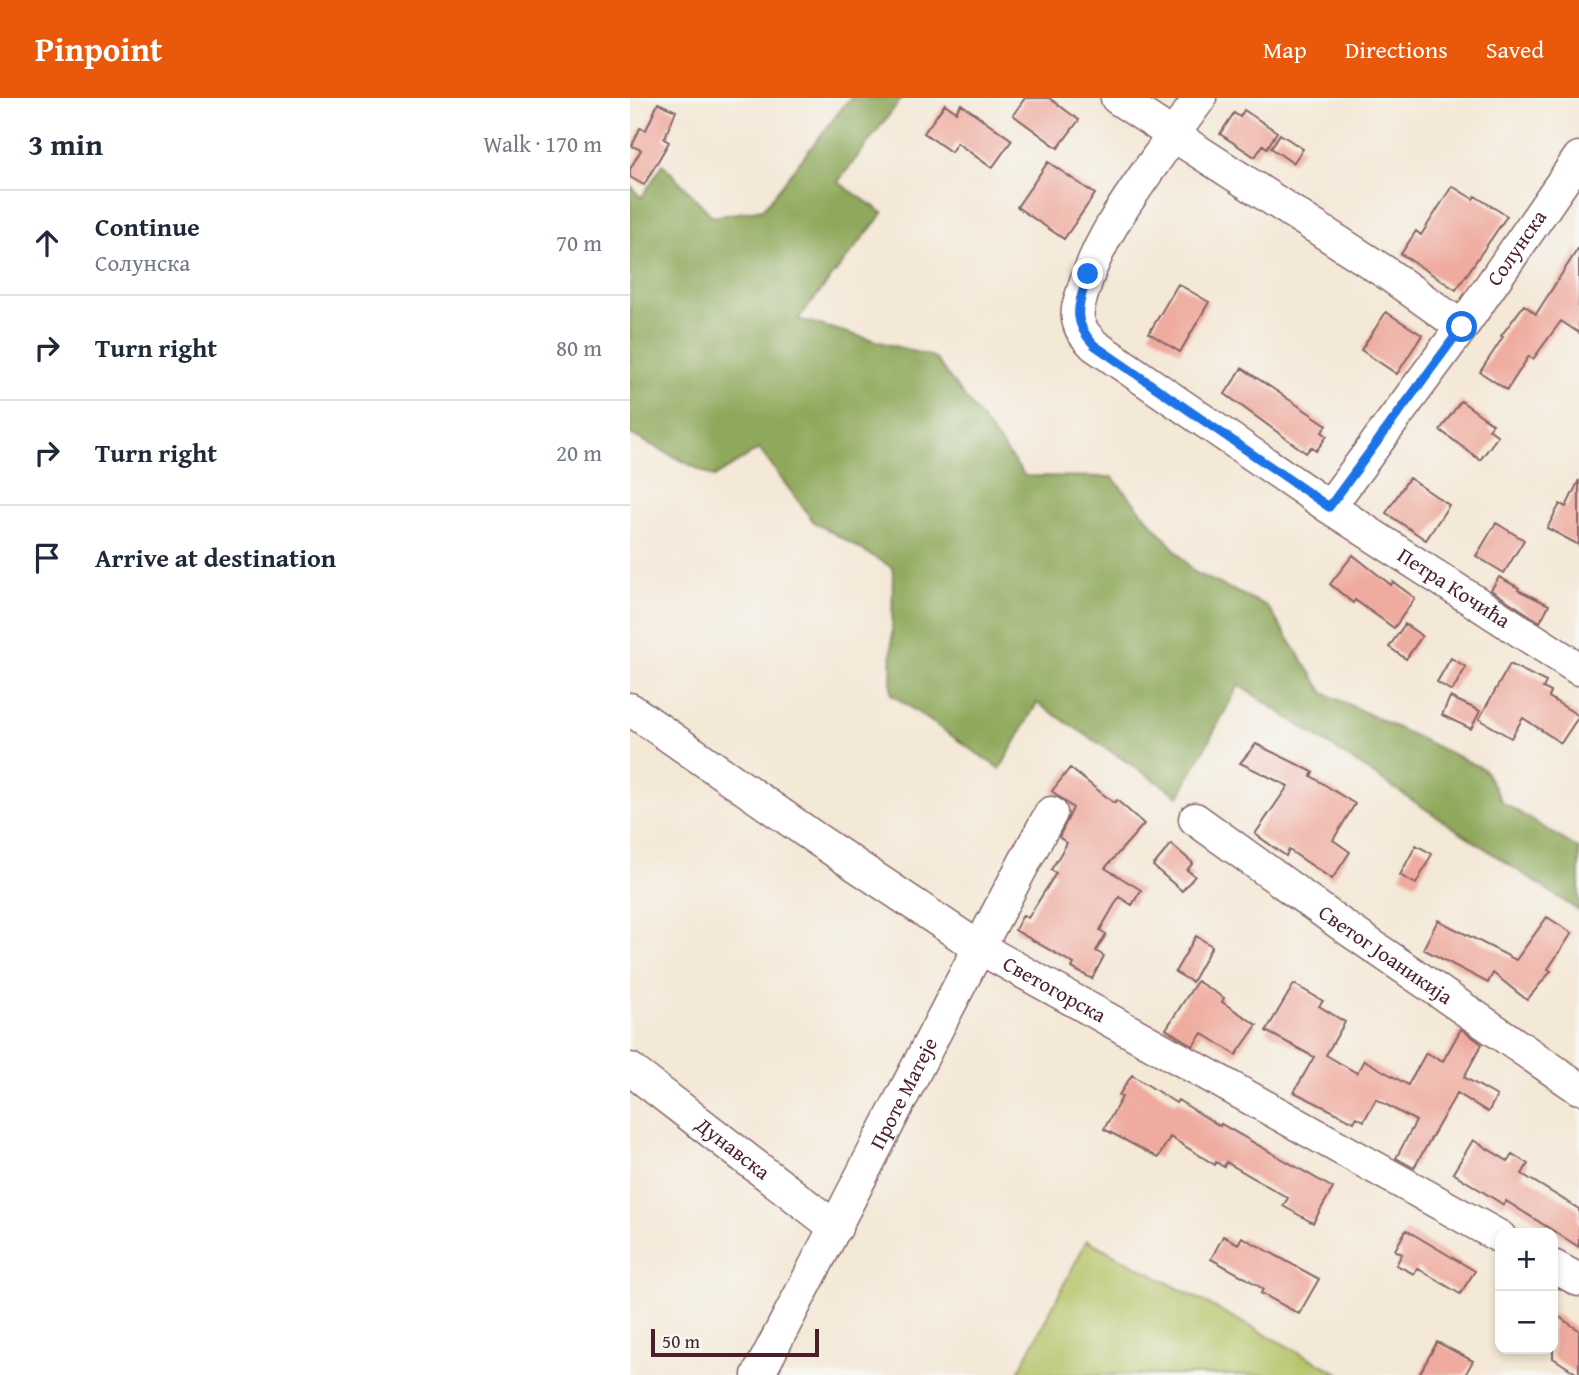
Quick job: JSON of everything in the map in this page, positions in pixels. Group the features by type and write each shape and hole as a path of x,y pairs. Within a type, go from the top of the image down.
{"street":[{"path":"1117,98 1385,272 1462,327"},
{"name":"Петра Кочића","path":"1200,98 1113,221 1088,274 1078,309 1078,321 1084,334 1094,345 1329,507 1579,669"},
{"name":"Солунска","path":"1329,507 1462,327 1579,158"},
{"name":"Светогорска","path":"630,709 978,947 1495,1234"},
{"name":"Проте Матеје","path":"758,1375 836,1228 978,947 1051,813"},
{"name":"Светог Јоаникија","path":"1195,820 1579,1087"},
{"name":"Дунавска","path":"630,1069 836,1228"},
{"path":"1558,1269 1579,1280"}],"green space":[{"path":"850,98 902,98 838,182 883,213 798,319 934,357 1025,476 1112,477 1194,572 1267,606 1324,693 1484,769 1502,802 1579,849 1579,911 1239,685 1179,796 1037,703 1000,769 891,694 893,568 814,522 759,449 714,477 630,434 630,184 641,198 663,164 713,217 763,209"},
{"path":"1087,1240 1342,1375 1017,1375"}],"building":[{"path":"1025,98 1049,98 1079,120 1058,148 1013,115"},
{"path":"658,103 676,111 664,139 669,142 644,185 630,177 630,169 641,150 632,146 640,128 646,130"},
{"path":"945,104 956,112 961,104 1012,140 992,168 957,143 951,152 924,133"},
{"path":"1244,110 1277,132 1267,148 1263,145 1255,157 1220,134 1234,113 1240,117"},
{"path":"1280,134 1303,149 1293,163 1271,148"},
{"path":"1048,162 1095,194 1064,239 1017,207"},
{"path":"1452,186 1473,199 1475,196 1507,216 1456,290 1401,254 1416,231 1421,235"},
{"path":"1579,247 1579,333 1561,321 1533,359 1529,356 1507,390 1480,372 1503,337 1501,336 1524,305 1536,314"},
{"path":"1178,284 1209,302 1180,352 1149,333"},
{"path":"1386,312 1422,335 1397,374 1361,350"},
{"path":"1242,368 1327,425 1322,432 1327,436 1316,451 1311,447 1306,453 1225,394"},
{"path":"1461,401 1493,424 1489,429 1498,436 1480,460 1440,430"},
{"path":"1409,478 1449,505 1426,540 1386,513"},
{"path":"1579,480 1579,545 1547,528 1560,504 1566,507"},
{"path":"1496,523 1524,540 1504,573 1476,556"},
{"path":"1353,555 1391,585 1393,582 1415,598 1394,628 1355,600 1353,603 1330,584"},
{"path":"1499,577 1549,605 1540,622 1491,590"},
{"path":"1405,624 1422,636 1406,659 1389,647"},
{"path":"1451,658 1466,667 1452,691 1437,682"},
{"path":"1510,664 1546,682 1543,688 1551,692 1549,697 1579,716 1561,743 1523,718 1511,738 1479,719"},
{"path":"1450,697 1480,711 1471,729 1442,715"},
{"path":"1256,744 1313,772 1311,776 1355,804 1333,840 1350,852 1332,879 1289,850 1286,856 1255,834 1288,786 1240,763"},
{"path":"1070,768 1114,803 1117,800 1144,824 1105,868 1141,890 1132,905 1119,897 1100,930 1106,934 1096,951 1104,956 1092,979 1072,968 1074,964 1015,930 1023,915 1028,918 1056,873 1051,870 1067,843 1059,837 1073,808 1052,791"},
{"path":"1171,844 1193,863 1187,870 1195,876 1182,891 1153,866"},
{"path":"1416,845 1432,854 1416,884 1400,875"},
{"path":"1547,917 1572,933 1548,969 1551,971 1527,1000 1493,973 1488,983 1423,949 1438,920 1516,960"},
{"path":"1196,936 1212,946 1192,982 1175,972"},
{"path":"1197,981 1224,998 1222,1002 1257,1025 1236,1055 1202,1033 1193,1046 1166,1029"},
{"path":"1294,984 1323,1001 1319,1006 1345,1022 1326,1055 1357,1073 1364,1060 1408,1085 1426,1053 1443,1061 1461,1029 1482,1044 1464,1077 1497,1096 1488,1112 1457,1093 1414,1168 1396,1158 1416,1121 1376,1099 1364,1121 1357,1117 1354,1122 1294,1092 1314,1057 1266,1031"},
{"path":"1132,1075 1176,1103 1178,1100 1333,1188 1313,1223 1283,1206 1288,1198 1226,1162 1224,1167 1216,1162 1215,1165 1170,1137 1158,1158 1104,1129 1122,1097 1119,1095"},
{"path":"1473,1140 1508,1161 1512,1154 1528,1164 1522,1174 1579,1209 1579,1247 1558,1234 1558,1228 1549,1228 1506,1201 1504,1205 1453,1173"},
{"path":"1406,1230 1475,1271 1460,1294 1417,1268 1414,1274 1396,1265 1402,1254 1395,1250"},
{"path":"1223,1236 1238,1244 1242,1237 1319,1279 1299,1314 1261,1293 1263,1289 1246,1278 1211,1259"},
{"path":"1558,1316 1579,1330 1579,1375 1553,1358 1553,1354 1558,1354"},
{"path":"1437,1342 1473,1361 1465,1375 1419,1375"}],"route":[{"path":"1088,274 1078,309 1078,321 1084,334 1094,345 1329,507 1462,327"}]}
